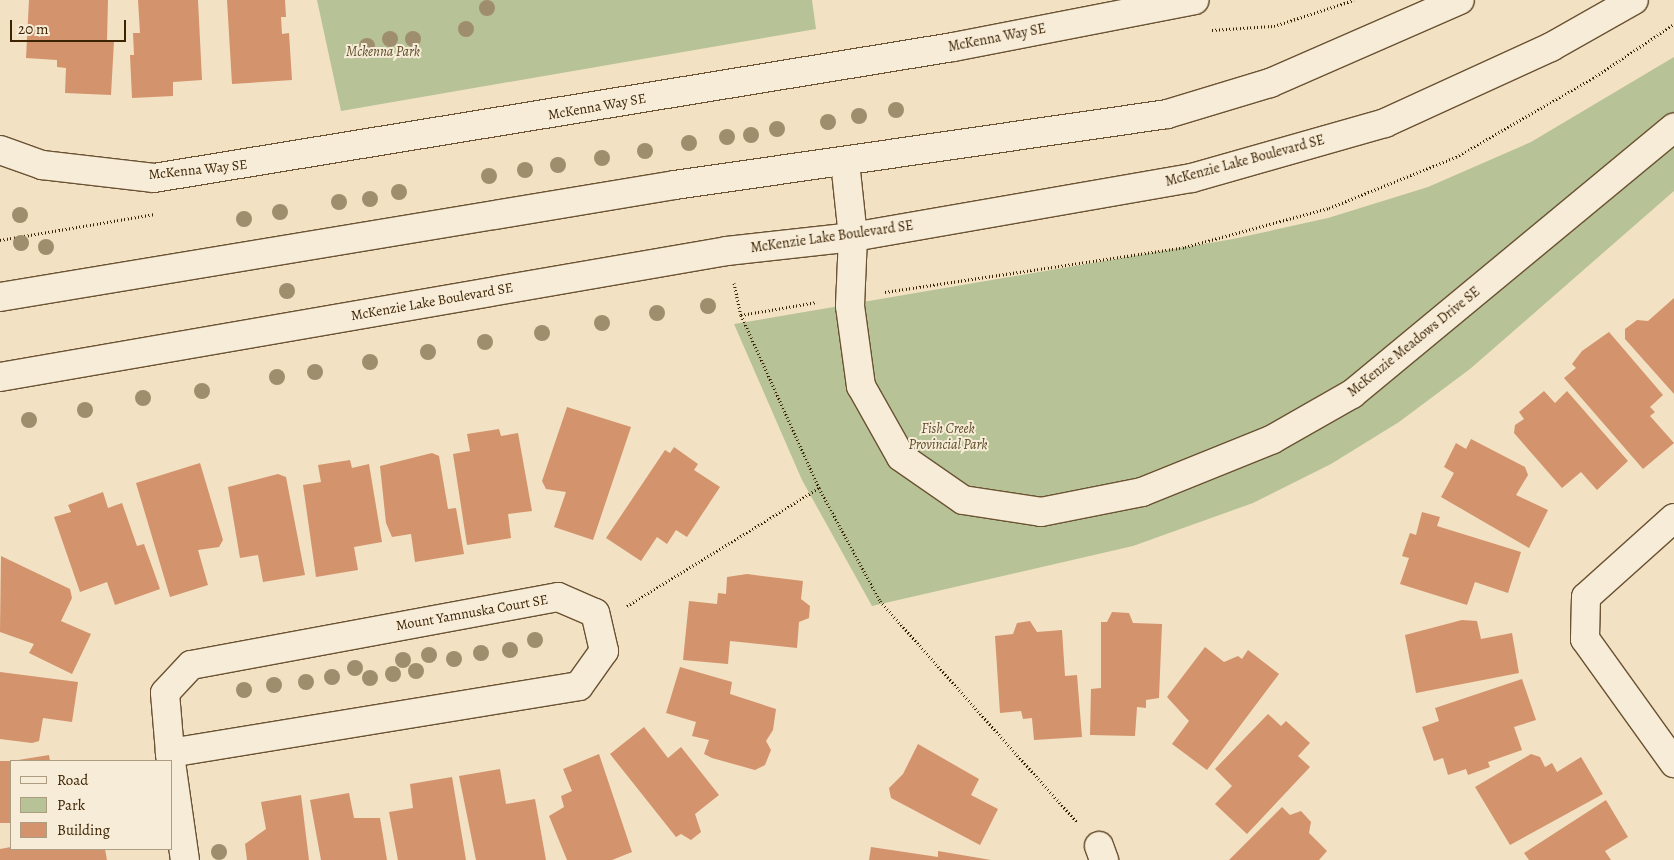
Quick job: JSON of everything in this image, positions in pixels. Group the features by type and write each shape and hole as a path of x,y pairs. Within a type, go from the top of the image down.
{"street":[{"name":"McKenna Way SE","path":"0,150 42,165 154,178 943,48 1194,0"},
{"path":"0,297 675,185 845,162 1166,114 1270,83 1460,0"},
{"name":"McKenzie Lake Boulevard SE","path":"0,377 727,251 853,237 1192,178 1386,123 1551,47 1634,0"},
{"name":"McKenzie Meadows Drive SE","path":"845,162 853,237 850,297 861,386 901,457 963,500 1041,512 1142,492 1273,439 1352,394 1674,128"},
{"path":"1674,518 1586,597 1585,639 1674,763"},
{"name":"Mount Yamnuska Court SE","path":"171,759 165,693 191,665 558,597 595,613"},
{"path":"171,759 579,686 604,651 595,613"},
{"name":"Mount Yamnuska Court SE","path":"172,766 186,860"}],"path":[{"path":"741,315 1185,247 1328,208 1456,157 1593,78 1674,24"},
{"path":"727,251 741,315 819,488 880,601 1101,853"},
{"path":"595,613 626,607 819,488"}],"green space":[{"name":"Mckenna Park","path":"317,0 812,0 816,29 341,111"},
{"name":"Fish Creek Provincial Park","path":"1674,57 1674,191 1470,369 1399,422 1331,464 1253,503 1133,546 872,606 802,480 734,324 1233,239 1328,218 1428,187 1531,142"}],"building":[{"path":"29,0 108,0 107,41 114,41 111,95 65,93 66,68 57,67 57,60 26,58"},
{"path":"138,0 198,0 202,80 173,82 173,96 132,98 130,55 134,55 133,33 140,33"},
{"path":"227,0 285,0 286,17 281,17 282,34 289,33 292,80 232,84"},
{"path":"1674,298 1674,394 1625,339 1625,329 1637,320 1648,321"},
{"path":"1609,332 1663,395 1650,407 1655,412 1650,416 1674,443 1643,469 1564,378 1576,368 1572,364 1582,351"},
{"path":"1544,391 1555,403 1567,391 1628,461 1597,490 1581,472 1562,488 1514,433 1515,425 1524,419 1519,412"},
{"path":"567,407 631,427 593,540 554,527 566,492 546,489 542,481"},
{"path":"499,429 501,436 518,433 532,511 508,514 511,538 467,545 453,454 470,451 467,434"},
{"path":"1471,439 1525,467 1528,475 1516,495 1548,510 1529,548 1441,497 1454,473 1444,467 1456,443 1466,449"},
{"path":"674,447 698,464 694,470 720,487 687,537 676,530 667,544 657,537 641,561 606,538 665,450 670,453"},
{"path":"432,453 439,456 448,509 456,508 464,554 415,562 411,534 392,537 386,523 380,466"},
{"path":"350,460 352,468 369,464 382,542 354,547 358,570 316,577 303,485 321,482 318,465"},
{"path":"200,463 223,540 219,547 198,550 208,585 170,597 136,483"},
{"path":"278,474 286,477 305,575 263,582 258,555 240,558 228,487"},
{"path":"103,492 108,508 122,503 137,546 144,544 160,589 115,605 107,582 80,592 54,517 71,512 68,505"},
{"path":"1422,512 1440,517 1437,526 1521,552 1508,593 1475,582 1467,605 1400,584 1409,558 1402,556 1410,533 1416,535"},
{"path":"1,556 70,589 72,598 61,621 91,634 72,674 29,653 34,644 0,632"},
{"path":"747,574 803,581 801,599 810,606 809,618 799,622 797,648 730,641 728,664 683,660 689,601 717,604 718,593 726,594 727,577"},
{"path":"1112,612 1129,613 1133,623 1162,624 1159,698 1146,700 1146,708 1137,707 1135,736 1090,735 1091,689 1101,688 1101,622 1107,622"},
{"path":"1462,620 1477,621 1481,639 1512,633 1519,673 1416,693 1405,635"},
{"path":"1030,621 1037,632 1062,630 1065,676 1077,675 1082,737 1034,740 1032,718 1023,719 1021,711 1000,713 995,636 1013,634 1017,623"},
{"path":"1205,647 1224,662 1238,656 1242,659 1248,650 1279,674 1207,770 1172,744 1189,721 1167,697"},
{"path":"680,667 732,682 730,694 776,709 773,730 766,741 771,750 765,765 755,770 704,754 709,740 692,736 696,722 666,713"},
{"path":"0,672 78,682 72,722 43,718 39,741 32,743 0,739"},
{"path":"1522,679 1536,720 1514,727 1522,750 1488,762 1490,767 1468,775 1466,769 1448,775 1443,758 1434,761 1422,727 1439,721 1435,708"},
{"path":"1268,714 1281,726 1286,721 1310,743 1298,756 1310,767 1247,834 1215,804 1232,786 1215,769"},
{"path":"644,727 668,758 681,747 719,795 695,814 701,832 691,840 681,834 676,837 610,754"},
{"path":"918,744 979,779 971,795 998,809 980,845 891,798 889,788 903,774"},
{"path":"599,754 632,852 612,860 567,860 549,816 564,807 561,796 572,791 563,769"},
{"path":"1531,754 1540,757 1545,767 1552,763 1557,772 1581,757 1603,794 1510,845 1475,787"},
{"path":"49,755 50,760 18,760"},
{"path":"0,761 10,761 10,823 0,823"},
{"path":"500,769 506,804 535,799 546,860 476,860 459,776"},
{"path":"452,777 466,860 398,860 389,812 413,808 410,784"},
{"path":"349,793 354,818 380,818 387,860 321,860 310,800"},
{"path":"301,795 309,860 247,860 245,844 266,829 261,802"},
{"path":"1606,800 1628,837 1605,851 1611,860 1529,860 1524,853"},
{"path":"1282,807 1290,815 1301,811 1311,822 1309,833 1327,851 1319,860 1229,860"},
{"path":"10,847 10,850 105,850 107,860 0,860 0,849"},
{"path":"871,847 938,857 938,851 991,860 869,860"}]}
